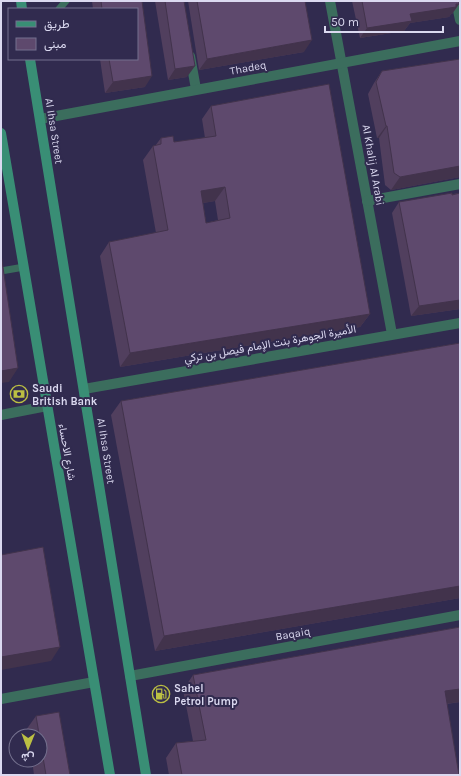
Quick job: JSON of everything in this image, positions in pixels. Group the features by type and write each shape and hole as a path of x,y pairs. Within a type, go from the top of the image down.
{"main road":[{"name":"Al Ihsa Street","path":"30,60 146,775"},
{"name":"شارع الاحساء","path":"1,133 110,775"}],"street":[{"name":"Al Khalij Al Arabi","path":"330,1 392,334"},
{"path":"456,1 460,20"},
{"name":"Thadeq","path":"40,119 460,41"},
{"path":"189,45 196,89"},
{"path":"367,201 460,184"},
{"name":"الأميرة الجوهرة بنت الإمام فيصل بن تركي","path":"84,389 460,323"},
{"path":"1,415 47,406"},
{"name":"Baqaiq","path":"130,676 460,615"},
{"path":"1,699 94,682"}],"lane":[{"path":"1,271 24,267"}],"building":[{"path":"101,1 142,1 152,76 113,82 109,60 138,60 138,8 102,8"},
{"path":"165,1 184,1 195,66 175,69"},
{"path":"197,1 305,1 312,40 207,59"},
{"path":"362,1 459,1 459,4 456,4 456,7 410,14 412,21 367,28"},
{"path":"460,59 460,166 400,177 394,173 387,126 376,82 382,71"},
{"path":"329,84 370,314 130,353 109,242 168,230 153,146 161,144 161,138 173,136 174,142 216,136 211,106","holes":["225,187 230,218 206,223 201,191"]},
{"path":"452,193 452,195 460,193 460,300 419,306 399,202"},
{"path":"1,254 18,368 1,371"},
{"path":"460,343 460,586 164,636 121,401"},
{"path":"43,547 60,647 1,657 1,555"},
{"path":"460,627 460,689 445,691 459,775 182,775 176,743 206,740 193,675"},
{"path":"59,712 70,775 46,775 45,768 48,768 48,728 38,728 36,716"}],"place":[{"name":"Saudi British Bank","path":"19,394"},
{"name":"Sahel Petrol Pump","path":"161,694"}]}
